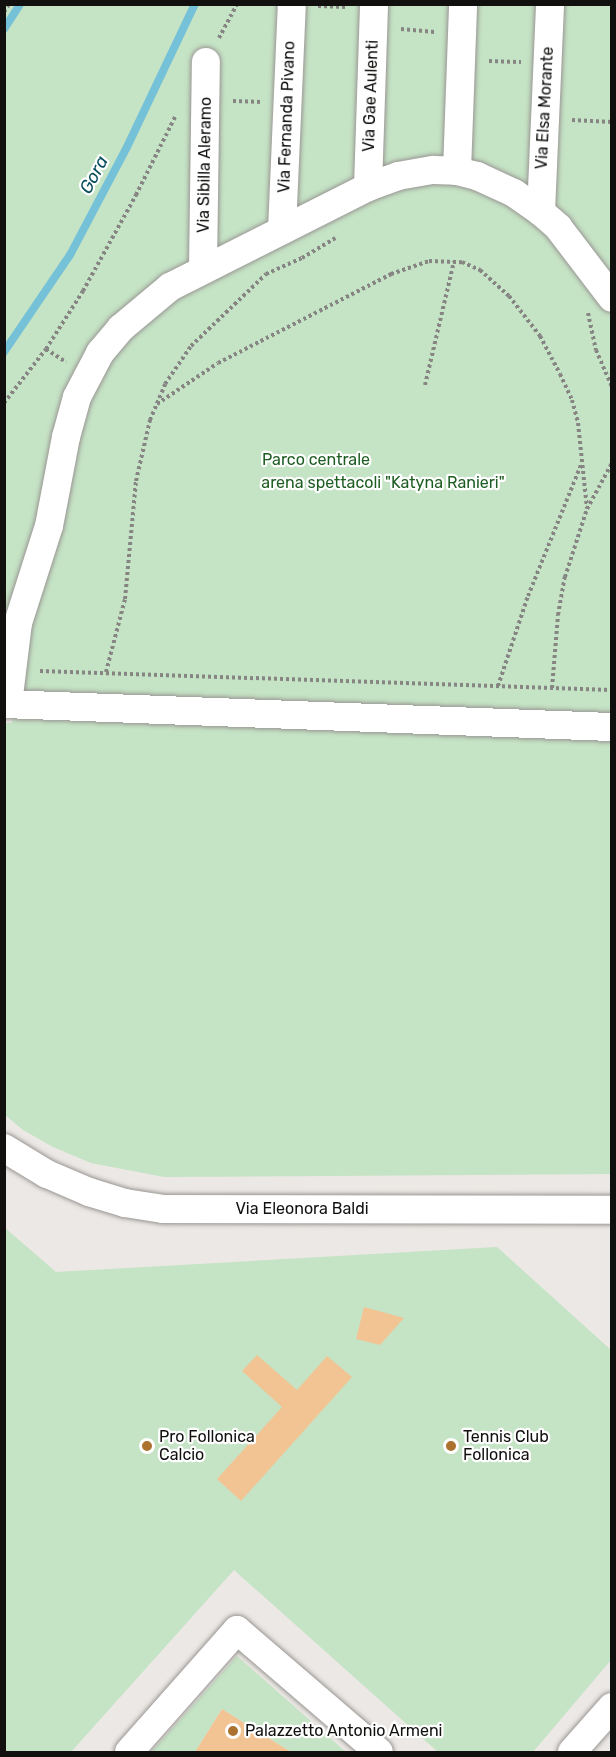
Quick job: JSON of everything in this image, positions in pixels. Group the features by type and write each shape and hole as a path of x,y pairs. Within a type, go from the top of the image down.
{"street":[{"path":"457,171 463,4"},
{"name":"Via Elsa Morante","path":"541,212 550,4"},
{"name":"Via Fernanda Pivano","path":"282,230 292,5"},
{"name":"Via Gae Aulenti","path":"368,187 374,13"},
{"name":"Via Sibilla Aleramo","path":"203,268 206,62"},
{"path":"599,304 558,227 541,212 503,188 457,171 433,170 398,176 368,187 203,268 170,287 121,328 87,374 66,437 49,526 18,622 10,673 11,704 612,727"},
{"name":"Via Eleonora Baldi","path":"4,1148 48,1174 89,1192 125,1203 163,1209 612,1210"},
{"path":"129,1752 237,1630 379,1752"},
{"path":"572,1752 612,1707"}],"path":[{"path":"4,12 9,4"},
{"path":"206,62 237,4"},
{"path":"292,5 374,13 462,47 547,63"},
{"path":"206,99 288,103"},
{"path":"4,403 46,349 83,291 179,110"},
{"path":"545,120 612,122"},
{"path":"106,672 124,599 136,481 150,420 174,368 191,346 266,274 302,258 340,235"},
{"path":"156,404 218,363 391,274 429,261 454,261 480,270 492,279 509,296 540,336 572,400 581,443 587,509"},
{"path":"425,385 454,261"},
{"path":"599,304 596,350 612,387"},
{"path":"552,688 558,615 565,577 587,509 612,463"},
{"path":"498,686 528,596 582,464"},
{"path":"10,673 21,671 106,672 612,690"}],"green space":[{"path":"4,5 611,5 611,1174 164,1177 91,1163 53,1147 23,1130 5,1115 4,723 12,723 16,691 4,690"},
{"path":"4,1227 56,1272 497,1247 611,1350 611,1660 533,1752 438,1752 234,1570 71,1752 5,1752"},
{"path":"237,1656 346,1752 291,1752 222,1709 195,1752 151,1752"}],"building":[{"path":"364,1307 404,1318 380,1345 356,1339"},
{"path":"257,1355 297,1390 327,1356 352,1377 241,1501 217,1479 282,1407 242,1371"},
{"name":"Palazzetto Antonio Armeni","path":"222,1709 291,1752 195,1752"}],"waterway":[{"path":"4,29 20,4"},
{"name":"Gora","path":"4,352 70,255 127,147 195,4"}],"place":[{"name":"Pro Follonica Calcio","path":"147,1446"},
{"name":"Tennis Club Follonica","path":"451,1446"},
{"name":"Palazzetto Antonio Armeni","path":"233,1731"}],"park label":[{"name":"Parco centrale","path":"316,460"},
{"name":"arena spettacoli \"Katyna Ranieri\"","path":"383,483"}]}
